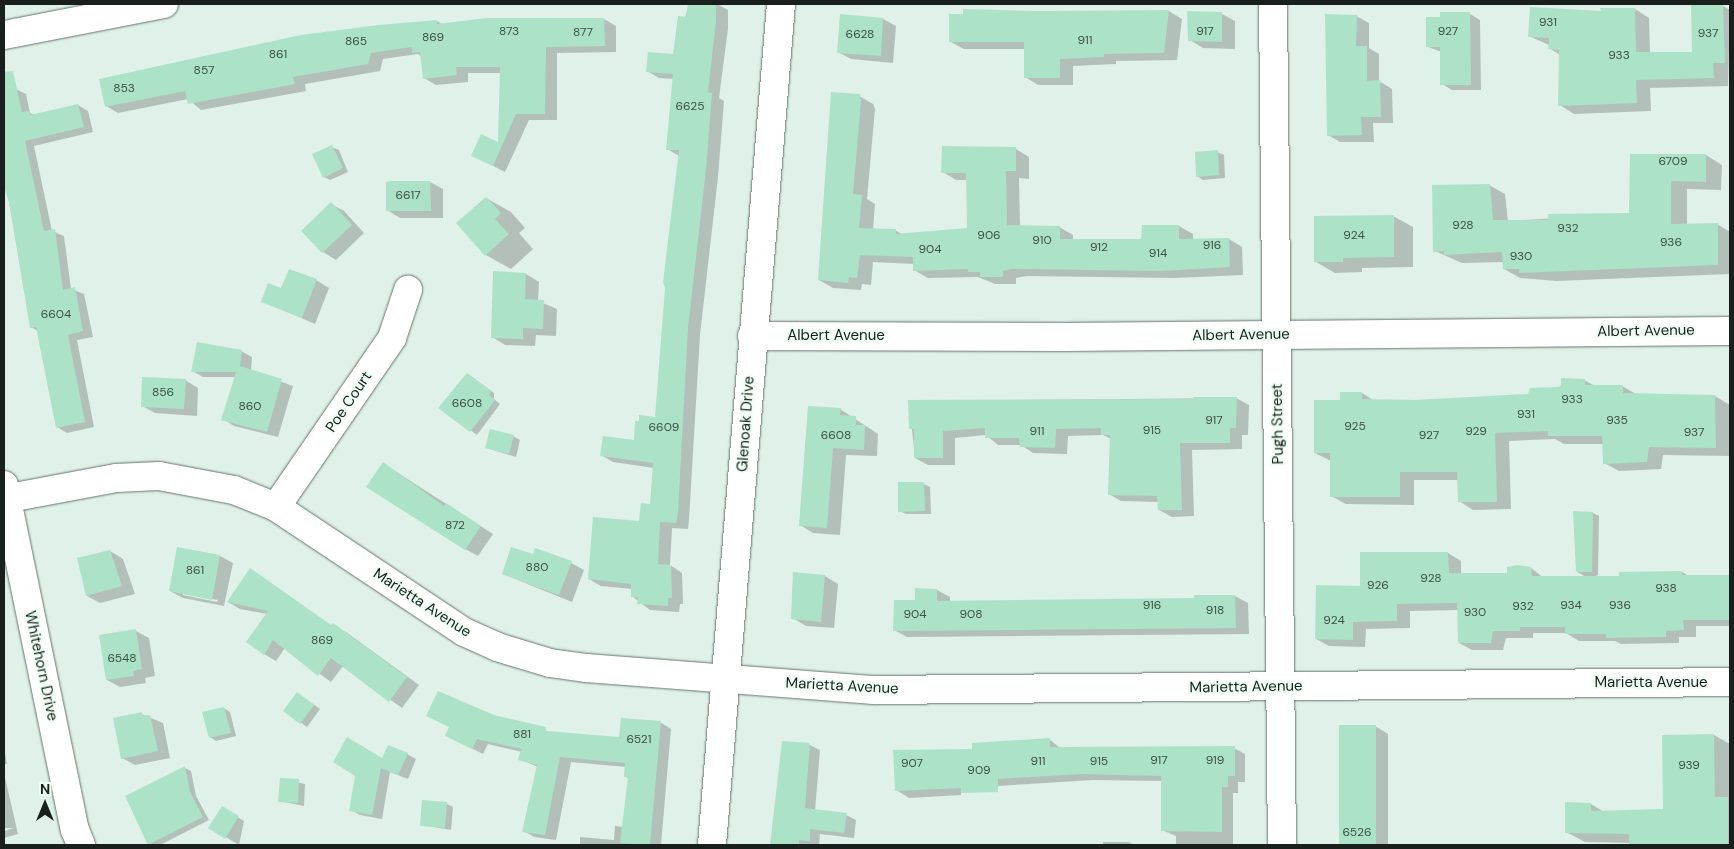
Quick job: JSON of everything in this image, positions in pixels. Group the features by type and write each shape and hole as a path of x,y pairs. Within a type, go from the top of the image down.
{"street":[{"path":"4,35 164,4"},
{"name":"Glenoak Drive","path":"712,845 752,336 781,4"},
{"name":"Pugh Street","path":"1273,4 1282,845"},
{"name":"Poe Court","path":"276,507 392,338 408,290"},
{"name":"Albert Avenue","path":"752,336 1277,335 1730,330"},
{"name":"Marietta Avenue","path":"5,494 116,478 158,476 234,490 276,507 430,611 498,647 550,663 578,667 873,690 1730,682"},
{"name":"Whitehorn Drive","path":"5,494 75,830 82,845"}],"building":[{"path":"688,4 716,4 716,21 708,92 712,93 706,170 688,328 678,513 676,523 660,522 658,564 671,565 672,598 668,598 668,606 637,604 638,597 631,597 631,584 588,579 593,517 639,521 641,503 650,504 653,463 600,456 603,436 634,440 635,421 639,421 639,415 655,417 665,288 663,282 679,150 666,150 673,74 646,72 648,52 673,54 678,16 686,17"},
{"path":"1691,5 1723,5 1725,63 1713,63 1714,78 1636,80 1637,103 1558,106 1559,50 1548,49 1549,38 1528,37 1530,7 1601,11 1600,8 1635,8 1636,52 1692,52"},
{"path":"963,9 1038,11 1169,10 1164,53 1104,54 1104,57 1060,59 1060,78 1024,78 1024,42 949,42 949,14 963,14"},
{"path":"1187,11 1222,12 1222,42 1188,41"},
{"path":"1440,12 1470,12 1471,85 1440,85 1440,47 1426,47 1426,17 1440,17"},
{"path":"840,14 883,18 881,56 837,53"},
{"path":"1325,14 1357,15 1356,46 1367,46 1367,81 1380,80 1381,117 1361,117 1362,135 1327,136"},
{"path":"487,18 604,18 605,46 546,47 545,114 516,114 493,166 471,156 481,134 498,142 500,67 456,67 457,75 423,79 420,52 412,53 412,47 371,53 368,64 293,77 295,84 188,104 185,91 105,107 99,79 301,35 379,25 437,20 437,24"},
{"path":"13,71 22,112 29,111 30,115 78,104 84,127 25,141 44,231 55,229 63,290 75,287 83,331 68,335 85,422 56,428 36,327 30,328 9,202 4,187 4,72"},
{"path":"831,92 860,94 853,194 862,195 859,228 896,229 896,234 967,228 966,173 941,173 942,146 1016,147 1016,171 1006,171 1007,225 1060,226 1060,239 1141,239 1142,225 1179,225 1179,239 1229,238 1230,267 1161,271 1012,269 1003,271 1003,277 980,277 980,272 968,272 968,269 913,271 913,257 860,255 857,278 849,277 848,283 818,280"},
{"path":"332,145 343,168 323,178 312,154"},
{"path":"1218,150 1219,175 1196,177 1195,152"},
{"path":"1630,154 1706,154 1706,182 1671,181 1671,224 1718,223 1718,265 1519,273 1519,269 1503,269 1502,252 1444,255 1444,251 1433,252 1432,185 1490,184 1493,220 1548,220 1548,214 1629,213"},
{"path":"430,181 431,211 386,211 386,182"},
{"path":"486,197 501,213 495,219 509,234 485,256 456,223"},
{"path":"331,202 352,225 322,253 301,231"},
{"path":"1394,215 1394,257 1343,258 1343,262 1314,262 1314,216"},
{"path":"289,269 317,279 302,318 261,302 268,283 281,288"},
{"path":"493,271 526,273 525,299 544,300 543,329 523,328 523,339 491,338"},
{"path":"197,342 242,350 240,366 282,379 267,432 221,420 236,372 191,372"},
{"path":"467,373 491,391 489,395 495,400 470,432 438,408"},
{"path":"142,377 186,379 184,409 141,407"},
{"path":"1561,378 1585,379 1585,385 1623,385 1623,393 1715,395 1716,448 1649,447 1647,462 1603,464 1602,436 1548,436 1548,431 1495,433 1497,502 1458,502 1457,472 1400,472 1400,497 1330,497 1330,453 1314,453 1314,400 1340,400 1340,392 1362,392 1362,399 1415,400 1528,394 1530,388 1561,387"},
{"path":"1193,397 1237,397 1236,428 1230,428 1230,443 1180,443 1182,510 1158,510 1157,496 1108,495 1110,435 1101,435 1101,428 1056,429 1055,448 1020,447 1019,438 985,438 985,428 943,431 943,458 914,458 914,429 909,429 908,400 1193,399"},
{"path":"808,406 841,408 840,415 856,416 856,425 865,425 864,450 833,448 827,528 799,526"},
{"path":"490,429 514,435 509,454 485,448"},
{"path":"383,462 444,506 446,503 481,526 465,550 366,487"},
{"path":"898,482 924,482 925,511 898,512"},
{"path":"1573,511 1593,512 1592,572 1576,572"},
{"path":"177,547 220,555 212,600 169,591"},
{"path":"511,547 533,554 535,548 572,561 559,595 502,574"},
{"path":"110,550 122,586 86,596 77,558"},
{"path":"1360,552 1448,552 1449,573 1507,573 1507,567 1518,565 1531,567 1532,576 1619,576 1619,572 1682,571 1682,575 1730,575 1730,620 1683,620 1684,630 1666,631 1666,637 1606,638 1606,634 1565,634 1565,627 1520,627 1520,631 1493,631 1491,643 1458,643 1457,603 1397,604 1397,621 1353,622 1353,640 1315,639 1316,585 1360,586"},
{"path":"250,568 331,625 333,623 407,677 389,702 331,658 318,676 273,640 264,655 246,642 268,611 227,602"},
{"path":"793,572 825,575 821,622 791,619"},
{"path":"915,588 937,589 937,601 1194,598 1194,595 1235,595 1236,628 893,631 894,600 915,600"},
{"path":"136,629 142,669 133,671 134,676 106,680 99,635"},
{"path":"438,691 494,715 546,727 546,731 619,737 621,718 661,721 650,845 620,843 628,777 624,777 625,763 560,757 545,835 522,832 537,765 518,760 521,749 477,739 472,749 445,736 449,727 426,716"},
{"path":"297,692 314,705 300,724 283,711"},
{"path":"224,707 231,733 209,738 202,712"},
{"path":"142,712 142,716 150,715 158,751 121,759 113,718"},
{"path":"1339,725 1376,725 1376,845 1339,845"},
{"path":"1714,734 1715,797 1728,797 1728,845 1629,845 1629,834 1565,833 1565,802 1591,803 1591,811 1663,809 1662,735"},
{"path":"347,737 382,758 388,745 408,753 398,775 381,768 372,815 349,811 355,776 333,762"},
{"path":"1050,738 1050,747 1235,746 1235,776 1228,776 1228,787 1222,787 1222,832 1161,831 1161,776 1081,774 998,779 998,792 961,793 961,788 895,791 893,750 972,749 972,743"},
{"path":"782,741 810,743 805,808 847,813 844,833 810,829 810,841 799,840 799,845 770,845"},
{"path":"185,766 190,792 203,817 148,845 125,796"},
{"path":"280,778 299,779 298,803 278,802"},
{"path":"422,800 447,802 445,828 420,826"},
{"path":"222,806 239,816 225,839 208,828"}]}
